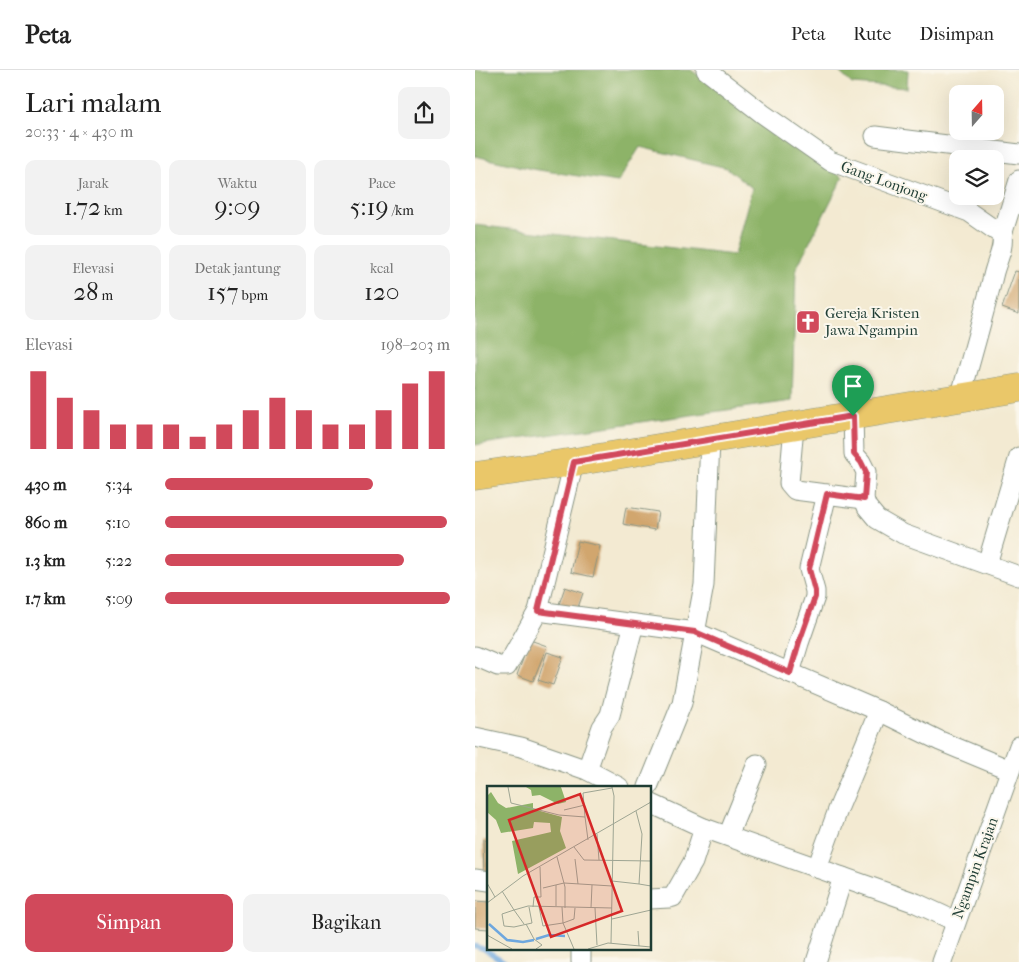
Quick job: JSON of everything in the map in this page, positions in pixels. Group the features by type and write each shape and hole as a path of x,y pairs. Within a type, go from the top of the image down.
{"main road":[{"path":"475,476 710,440 1019,388"}],"street":[{"name":"Gang Lonjong","path":"707,70 763,114 830,161 969,212 1002,234"},
{"path":"875,136 1019,154"},
{"path":"960,398 1002,249 1002,234 1019,180"},
{"path":"853,416 854,454 866,472 864,499 867,507 877,519 896,531 1019,576"},
{"path":"794,426 789,483 795,490 864,499"},
{"path":"648,786 682,703 704,585 710,440"},
{"path":"987,564 1019,457"},
{"path":"475,656 498,666 507,666 538,611 574,462"},
{"path":"790,673 815,597 809,569 827,494"},
{"path":"538,611 695,632 879,711 940,741 1010,770"},
{"path":"587,770 602,727 610,715 634,624"},
{"path":"817,868 843,798 879,711"},
{"path":"475,737 521,747 587,770 617,786"},
{"name":"Ngampin Krajan","path":"942,962 955,921 1019,746"},
{"path":"728,836 757,764"},
{"path":"651,803 704,828 916,903 955,921"},
{"path":"651,899 673,897 693,862 704,828"},
{"path":"816,962 843,877"}],"green space":[{"path":"475,70 691,70 843,177 796,269 792,401 475,445 475,225 734,255 752,188 727,168 640,147 618,182 532,169 475,156"},
{"path":"837,70 908,70 907,88 852,84"}],"building":[{"path":"1015,271 1019,272 1019,314 1002,308"},
{"path":"626,507 658,512 655,530 623,524"},
{"path":"578,541 600,546 593,577 571,572"},
{"path":"565,587 583,593 575,616 557,610"},
{"path":"530,640 547,646 533,681 517,675"},
{"path":"547,652 563,657 553,685 538,680"},
{"path":"483,840 487,840 487,872 484,873"},
{"path":"475,901 487,902 487,929 475,928"}],"waterway":[{"path":"475,946 484,949 505,962"}],"place":[{"name":"Gereja Kristen Jawa Ngampin","path":"808,322"}],"route":[{"path":"853,416 854,454 866,472 864,499 827,494 809,569 815,597 790,673 695,632 538,611 574,462 853,416"}]}
